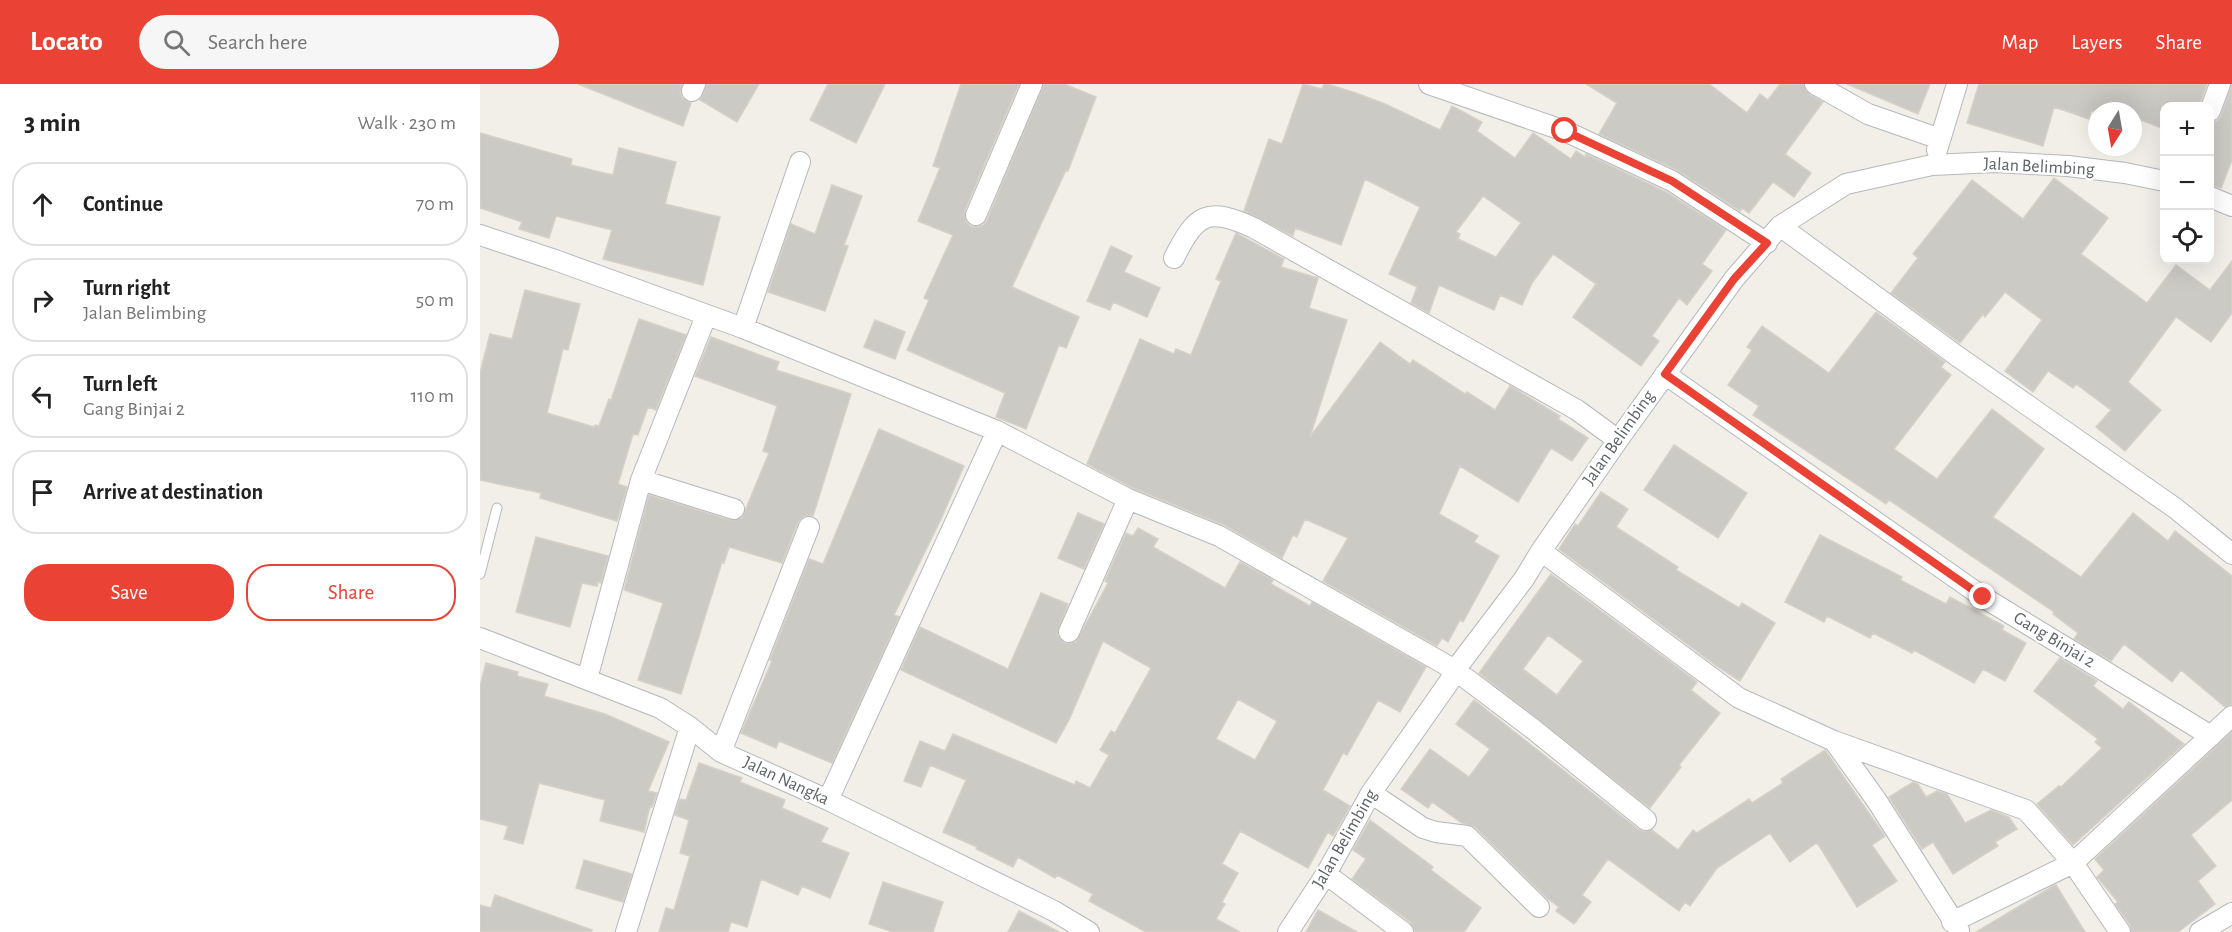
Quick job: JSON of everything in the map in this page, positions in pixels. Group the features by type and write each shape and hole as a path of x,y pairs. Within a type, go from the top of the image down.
{"street":[{"path":"976,215 1032,84"},
{"path":"1429,84 1565,131 1672,181 1767,243"},
{"path":"1815,84 1868,114 1940,139"},
{"path":"1932,165 1957,84"},
{"path":"2213,102 2220,84"},
{"path":"743,328 800,162"},
{"name":"Jalan Belimbing","path":"1288,932 1326,874 1371,793 1449,682 1455,670 1524,579 1618,440 1734,279 1780,226 1846,184 1932,165 1996,162 2068,166 2125,173 2160,181"},
{"path":"2214,199 2232,206"},
{"path":"1174,258 1191,227 1199,220 1213,216 1229,216 1577,410 1618,440"},
{"path":"1780,226 1957,356 2175,508 2232,554"},
{"path":"480,235 743,328 997,431 1128,499 1219,537 1455,670 1646,820"},
{"path":"587,679 641,480 706,316"},
{"name":"Gang Binjai 2","path":"1665,374 1983,597 2211,736"},
{"path":"828,800 997,431"},
{"path":"641,480 734,509"},
{"path":"1069,632 1128,499"},
{"path":"721,752 809,527"},
{"path":"1541,551 1729,692 1834,741 2020,806 2031,814 2073,863 2121,932"},
{"name":"Jalan Nangka","path":"480,638 660,708 690,727 721,752 828,800 1054,910 1089,932"},
{"path":"1834,741 1877,801 1956,927 2073,863 2232,716"},
{"path":"626,932 690,727"},
{"path":"1371,793 1423,828 1467,837 1539,907"},
{"path":"1326,874 1403,932"},
{"path":"2200,932 2232,913"}],"lane":[{"path":"480,574 497,508"}],"building":[{"path":"578,84 682,84 680,92 682,98 691,103 683,126"},
{"path":"707,84 759,84 737,122 700,100"},
{"path":"828,84 885,84 856,143 810,120"},
{"path":"961,84 1019,84 965,210 966,222 977,227 983,225 987,220 1044,84 1064,84 1096,97 1068,171 1066,170 1012,287 1079,317 1066,348 1059,345 1026,429 996,417 1005,393 907,350 929,300 924,298 953,235 918,221 940,168 933,166"},
{"path":"1303,84 1322,89 1324,84 1327,84 1356,93 1440,130 1452,106 1482,122 1477,131 1515,158 1533,133 1571,159 1576,151 1585,157 1586,154 1666,192 1726,230 1702,264 1712,271 1687,305 1679,298 1652,336 1659,341 1641,366 1573,317 1596,284 1553,254 1532,283 1522,305 1500,295 1494,310 1439,285 1429,313 1411,303 1417,287 1389,274 1420,207 1365,179 1341,245 1295,228 1293,236 1244,211 1269,139 1282,144","holes":["1483,196 1521,223 1496,257 1458,239 1460,234 1456,232"]},
{"path":"1586,84 1709,84 1747,113 1760,94 1768,100 1780,84 1803,84 1809,94 1823,102 1785,154 1811,173 1794,197 1773,182 1749,213 1742,208 1740,211 1677,170 1599,134 1617,103"},
{"path":"1847,84 1930,84 1918,114"},
{"path":"1979,84 2207,84 2200,102 2160,102 2160,127 2142,120 2142,102 2088,102 2088,119 2054,107 2043,146 1967,123"},
{"path":"2232,84 2232,160 2221,188 2214,186 2214,122 2221,116"},
{"path":"480,133 572,159 571,165 613,175 619,148 676,162 665,204 720,217 703,285 603,259 612,230 556,216 549,238 519,229 522,222 480,208"},
{"path":"2054,178 2108,218 2081,254 2147,303 2176,265 2210,290 2232,261 2232,313 2211,342 2176,317 2128,382 2161,410 2125,451 2096,427 2111,410 2076,384 2073,388 2048,371 2033,392 2005,371 2042,320 2005,292 1985,317 1983,314 1960,343 1891,293 1918,258 1913,254 1972,180 2023,219"},
{"path":"832,185 862,196 844,245 848,246 825,311 768,292 791,224 815,234"},
{"path":"1236,233 1284,259 1281,267 1318,278 1309,308 1347,320 1310,437 1380,342 1410,364 1413,360 1465,394 1467,392 1495,410 1510,386 1560,416 1558,419 1588,438 1572,461 1551,448 1518,502 1460,466 1439,514 1478,536 1474,542 1499,556 1463,622 1460,620 1448,642 1442,638 1437,646 1323,581 1348,538 1305,519 1297,537 1293,535 1282,558 1224,525 1133,488 1087,464 1140,339 1174,354 1176,349 1191,355 1221,281 1216,279"},
{"path":"1111,246 1132,256 1124,272 1160,288 1147,317 1113,302 1110,310 1087,301"},
{"path":"525,290 580,304 568,350 563,349 547,413 594,427 599,426 609,399 611,400 639,319 686,335 656,410 648,407 638,435 633,434 618,484 627,487 617,521 540,498 541,493 480,480 480,373 490,334 512,339"},
{"path":"1876,312 1945,362 1941,367 1951,375 1894,449 1937,479 1992,409 2044,449 1993,517 2081,577 2133,513 2168,541 2175,531 2232,576 2232,704 2225,707 2181,670 2172,682 2124,644 2111,661 2074,639 2078,633 2053,614 2054,612 1889,500 1886,504 1753,415 1759,406 1728,385 1752,350 1747,347 1762,326 1829,373"},
{"path":"875,320 905,332 895,359 864,347"},
{"path":"711,337 779,362 776,370 851,394 813,516 807,515 798,522 782,563 729,547 724,563 722,562 681,694 638,680 663,603 624,590 649,495 730,520 742,518 769,453 763,451 777,406 695,376"},
{"path":"879,429 964,466 894,615 899,617 832,763 779,741 776,748 741,733 772,661 770,660 809,559 823,564"},
{"path":"1674,445 1747,493 1718,538 1644,490"},
{"path":"1601,492 1628,509 1616,527 1678,567 1676,570 1739,608 1742,603 1775,623 1740,681 1559,549 1575,524 1578,526"},
{"path":"1078,513 1104,524 1084,569 1058,558"},
{"path":"1138,528 1158,539 1153,547 1225,588 1240,562 1273,580 1271,584 1310,606 1312,602 1426,667 1400,712 1378,700 1347,755 1343,753 1323,790 1350,806 1333,836 1328,832 1308,868 1240,831 1222,864 1238,873 1222,902 1225,904 1216,919 1240,932 1146,932 1089,901 1093,894 1057,875 1055,878 1018,857 1013,867 943,832 966,780 930,765 921,787 904,781 920,741 945,751 953,734 1075,785 1076,781 1090,788 1109,755 1100,750 1111,731 1115,733 1151,668 1103,641 1069,720 1056,743 901,670 920,627 1008,669 1041,593 1068,604 1057,634 1065,643 1076,642 1108,583 1105,581 1126,533 1133,536","holes":["1238,699 1277,721 1255,760 1216,739"]},
{"path":"1820,535 1902,577 1900,580 1946,604 1950,597 2004,626 2002,630 2026,643 2005,681 1983,669 1974,683 1914,650 1912,653 1873,633 1870,638 1827,616 1824,622 1785,602"},
{"path":"536,537 608,556 601,583 598,582 597,586 582,583 570,627 516,612"},
{"path":"1551,574 1697,682 1691,690 1720,713 1679,765 1681,767 1650,808 1479,673","holes":["1548,635 1583,661 1557,695 1523,669"]},
{"path":"2060,658 2097,681 2093,686 2123,709 2129,702 2184,744 2073,845 2037,804 2059,786 2061,787 2102,748 2095,742 2098,739 2034,691"},
{"path":"486,663 518,672 517,676 548,684 544,696 605,714 669,742 648,791 657,793 652,807 650,806 644,832 600,821 605,800 539,783 523,844 504,839 508,826 480,819 480,686"},
{"path":"1474,700 1638,829 1645,832 1652,830 1678,850 1693,830 1697,833 1749,799 1752,803 1783,783 1781,779 1825,750 1885,836 1872,845 1897,881 1857,907 1818,844 1790,862 1770,833 1717,868 1690,906 1685,902 1679,911 1608,859 1582,895 1591,902 1574,924 1556,911 1559,907 1475,827 1462,823 1432,802 1428,808 1401,789 1430,749 1469,777 1490,749 1456,724"},
{"path":"2232,732 2232,800 2191,835 2216,866 2198,881 2215,904 2178,932 2132,932 2130,925 2115,904 2118,902 2097,877 2104,870 2095,859"},
{"path":"699,763 742,778 740,782 785,800 782,808 828,828 821,842 849,853 830,898 802,886 798,895 761,879 747,927 731,922 728,932 659,932 666,908 674,910 690,856 680,853 689,820 675,815 680,799 686,800"},
{"path":"1913,782 1918,784 1926,797 1937,791 1947,794 1965,823 1991,810 2009,817 2017,829 1995,842 1998,846 1953,874 1933,842 1922,849 1889,797"},
{"path":"1370,820 1433,867 1431,870 1481,908 1464,932 1415,932 1410,922 1352,879 1366,859 1353,850"},
{"path":"584,860 632,874 623,902 576,888"},
{"path":"883,882 943,902 933,932 893,932 869,924"},
{"path":"2056,885 2085,932 1976,932 2053,886"},
{"path":"495,895 592,930 591,932 480,932 480,905 491,908"},
{"path":"1318,910 1357,932 1306,932"},
{"path":"1019,911 1059,932 1008,932"}],"route":[{"path":"1565,131 1672,181 1767,243 1734,279 1665,374 1983,597"}]}
